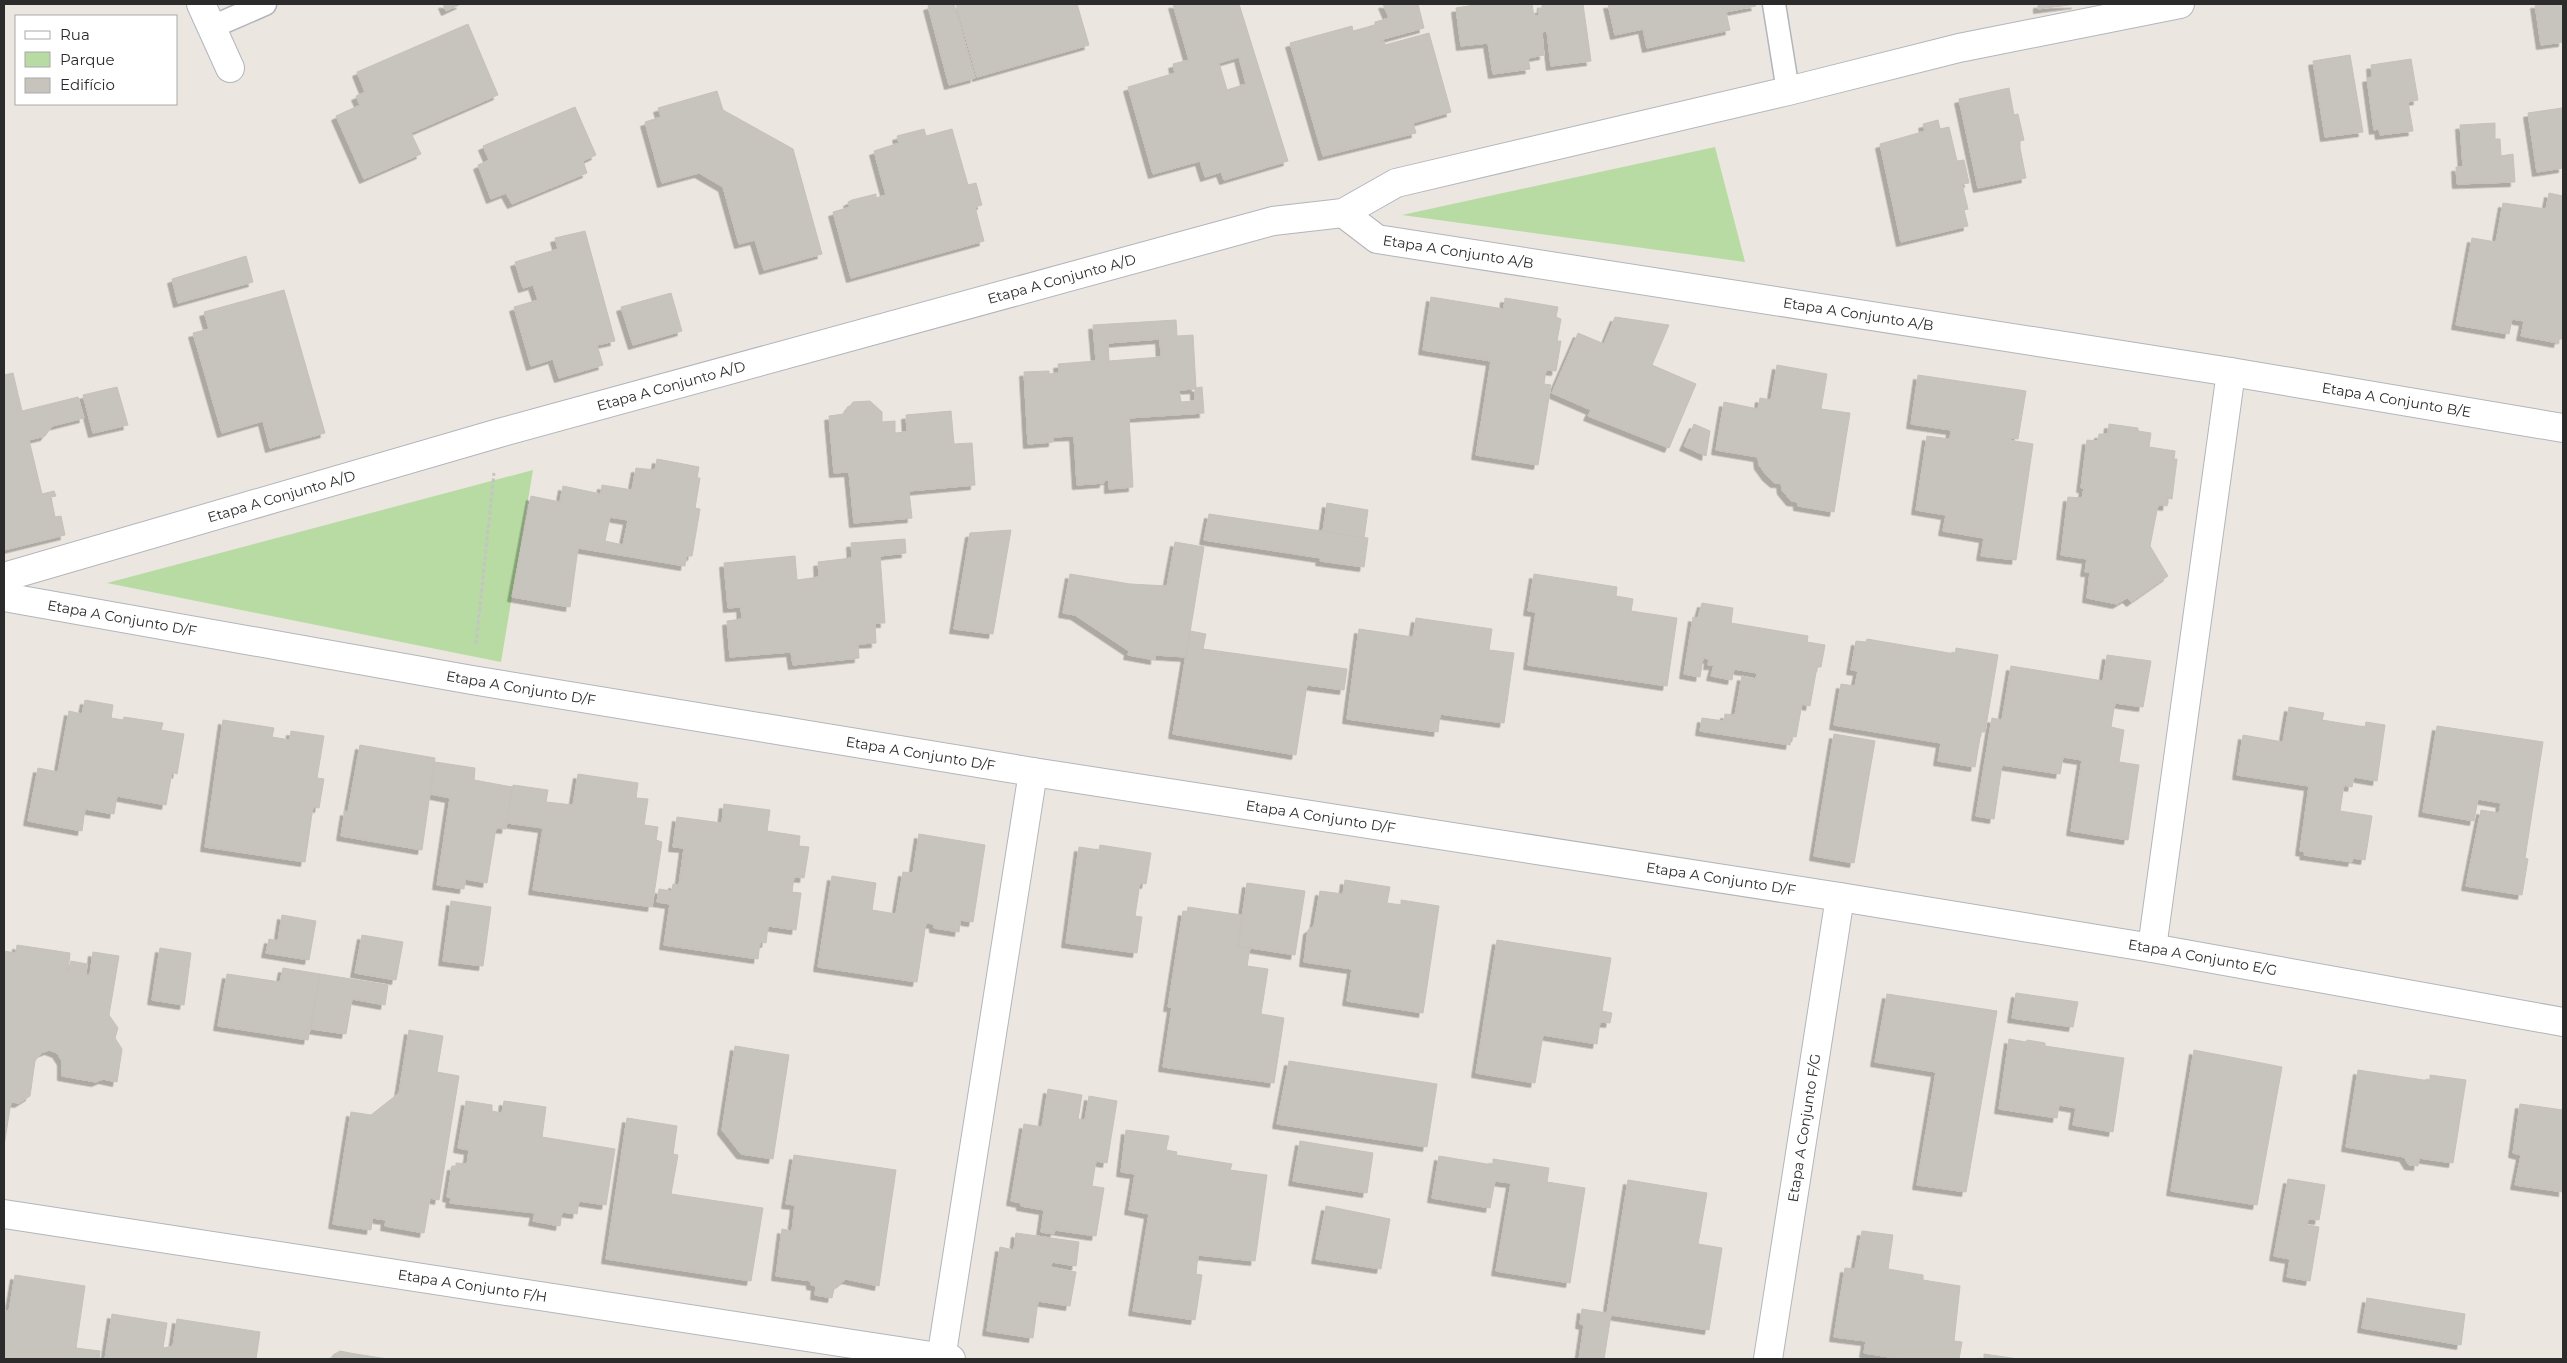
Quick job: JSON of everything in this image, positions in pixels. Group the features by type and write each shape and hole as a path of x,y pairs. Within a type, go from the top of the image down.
{"street":[{"path":"1343,213 1396,182 1788,91 1959,48 2180,4"},
{"path":"207,15 230,68"},
{"name":"Etapa A Conjunto A/B","path":"1343,213 1377,239 2231,372"},
{"name":"Etapa A Conjunto A/D","path":"4,577 498,433 1273,221 1343,213"},
{"path":"2152,948 2231,372"},
{"name":"Etapa A Conjunto B/E","path":"2231,372 2563,428"},
{"name":"Etapa A Conjunto D/F","path":"4,597 472,680 1033,772 1840,897"},
{"path":"944,1359 1033,772"},
{"name":"Etapa A Conjunto E/G","path":"1840,897 2152,948 2563,1022"},
{"name":"Etapa A Conjunto F/G","path":"1768,1359 1840,897"},
{"name":"Etapa A Conjunto F/H","path":"4,1214 944,1359"}],"lane":[{"path":"207,15 265,4"},
{"path":"1774,4 1788,91"}],"path":[{"path":"472,680 498,433"}],"green space":[{"path":"1715,147 1745,262 1402,215"},
{"path":"533,470 501,662 107,583"}],"building":[{"path":"443,4 461,4 446,11"},
{"path":"954,4 975,78 949,85 928,6"},
{"path":"956,4 1077,4 1089,45 977,77"},
{"path":"1173,4 1239,4 1288,161 1224,180 1221,172 1205,177 1200,161 1153,174 1128,87 1175,73 1173,64 1189,60","holes":["1239,57 1246,84 1227,90 1219,63"]},
{"path":"1383,4 1418,4 1424,28 1380,40 1380,42 1384,41 1385,45 1429,33 1451,112 1413,123 1416,133 1323,156 1290,43 1352,26 1353,31 1375,25 1375,22 1389,18"},
{"path":"1481,4 1532,4 1534,17 1539,15 1539,9 1542,9 1542,4 1583,4 1591,61 1551,66 1547,31 1542,32 1544,55 1528,58 1530,69 1493,74 1488,43 1461,46 1456,8"},
{"path":"1608,4 1755,4 1756,6 1726,12 1730,30 1647,48 1643,29 1615,35"},
{"path":"2038,4 2076,4 2038,9"},
{"path":"2535,4 2563,4 2563,42 2541,45"},
{"path":"468,24 498,95 411,133 421,154 364,179 336,116 360,105 356,96 365,92 357,72"},
{"path":"2350,55 2363,132 2325,137 2313,61"},
{"path":"2411,59 2418,100 2408,102 2413,131 2380,135 2379,129 2374,130 2367,78 2372,77 2371,65"},
{"path":"2009,88 2014,115 2018,114 2024,140 2020,141 2020,148 2026,178 1978,188 1959,99"},
{"path":"717,91 723,110 793,149 822,254 764,270 755,240 739,244 723,187 699,173 662,183 645,122 661,117 658,108"},
{"path":"575,107 596,155 583,161 587,173 512,204 506,193 491,199 478,165 489,160 483,146"},
{"path":"2562,108 2563,168 2537,172 2528,113"},
{"path":"1938,120 1940,129 1949,127 1957,161 1964,160 1969,183 1962,184 1968,209 1964,210 1968,226 1901,242 1880,144 1925,131 1923,124"},
{"path":"2495,123 2495,139 2500,139 2501,156 2513,154 2515,182 2457,184 2456,167 2463,167 2460,125"},
{"path":"924,129 926,136 952,129 968,185 976,183 982,205 975,207 984,241 851,278 833,212 850,207 848,202 852,200 876,194 876,198 886,195 874,151 899,143 897,136"},
{"path":"2549,193 2563,196 2563,297 2561,308 2563,308 2563,339 2559,339 2558,343 2521,336 2524,321 2512,319 2509,334 2456,325 2472,238 2496,242 2503,203 2546,209"},
{"path":"585,231 615,341 597,345 603,365 559,378 553,359 531,366 514,307 538,300 533,285 523,288 515,262 558,249 555,238"},
{"path":"246,256 253,282 178,303 172,279"},
{"path":"284,290 325,433 270,448 263,421 222,433 193,333 209,329 204,312"},
{"path":"671,293 682,331 633,345 621,307"},
{"path":"1431,297 1504,309 1505,298 1558,307 1556,317 1561,319 1557,341 1561,341 1556,371 1546,370 1544,384 1551,385 1538,465 1476,455 1491,361 1423,350"},
{"path":"1615,317 1669,325 1652,365 1696,384 1669,448 1588,416 1591,410 1552,393 1578,333 1604,344"},
{"path":"1176,320 1177,336 1193,335 1196,388 1202,387 1204,413 1129,418 1133,487 1109,489 1109,480 1104,480 1104,483 1077,485 1074,436 1053,437 1053,442 1028,444 1024,372 1049,371 1049,374 1059,373 1058,364 1096,361 1093,325","holes":["1160,339 1161,357 1109,361 1108,343","1195,389 1195,401 1181,402 1179,390"]},
{"path":"1777,365 1827,374 1821,409 1850,413 1834,512 1798,506 1798,502 1791,501 1782,490 1781,483 1775,483 1767,476 1759,465 1758,457 1716,450 1724,402 1758,409 1760,398 1771,400"},
{"path":"13,373 22,411 78,397 84,418 52,426 45,436 29,440 42,494 54,491 56,496 51,497 55,517 61,516 65,535 4,550 4,375"},
{"path":"1918,375 2026,391 2018,439 2011,438 2009,440 2033,444 2016,560 1981,556 1984,538 1943,531 1946,515 1916,510 1927,436 1950,439 1951,430 1911,424"},
{"path":"117,387 128,425 93,433 83,395"},
{"path":"870,401 882,412 882,422 895,421 895,433 907,432 906,415 951,411 954,444 972,443 975,485 909,491 912,518 854,523 849,472 834,473 829,416 844,414 853,402"},
{"path":"1694,424 1710,431 1706,456 1684,446"},
{"path":"2109,424 2138,428 2138,431 2151,433 2149,447 2175,451 2174,459 2177,459 2172,499 2168,498 2167,506 2158,505 2150,546 2168,576 2131,602 2127,598 2117,604 2087,598 2090,572 2085,572 2087,559 2061,555 2068,497 2082,498 2084,488 2081,488 2087,440 2098,441 2099,434 2108,434"},
{"path":"657,459 699,467 697,478 700,478 695,508 700,509 692,556 686,556 685,566 578,548 570,607 512,597 531,496 560,502 563,486 601,494 602,485 632,490 636,468 655,470","holes":["610,517 628,520 623,545 605,541"]},
{"path":"1327,503 1368,510 1364,538 1323,531"},
{"path":"1209,514 1368,538 1364,567 1320,561 1321,558 1204,540"},
{"path":"1011,530 993,634 954,629 970,533"},
{"path":"905,539 906,553 880,556 885,623 875,623 876,643 858,644 859,658 793,665 791,652 730,657 727,621 742,619 741,607 728,608 724,563 795,556 797,580 819,577 818,562 852,558 851,543"},
{"path":"1175,542 1204,547 1186,657 1155,655 1155,660 1128,655 1129,651 1075,615 1063,613 1070,574 1130,584 1167,586"},
{"path":"1534,574 1617,587 1616,596 1633,599 1631,611 1677,618 1667,686 1528,665 1536,612 1528,611"},
{"path":"1702,603 1733,608 1731,623 1808,636 1807,642 1825,645 1821,667 1817,667 1810,706 1802,704 1796,737 1791,736 1790,745 1700,731 1702,718 1724,721 1725,714 1735,715 1742,676 1756,679 1757,673 1734,669 1732,680 1711,676 1714,665 1708,665 1709,659 1703,658 1700,677 1684,674 1693,617 1698,618"},
{"path":"1416,618 1492,629 1489,650 1514,653 1504,723 1440,714 1438,732 1347,719 1359,629 1413,637"},
{"path":"1190,631 1206,634 1203,649 1347,669 1344,690 1307,685 1296,755 1173,734"},
{"path":"1867,639 1955,654 1956,648 1998,655 1985,732 1981,732 1975,767 1938,761 1941,743 1834,725 1841,684 1855,686 1858,671 1851,670 1856,641 1866,642"},
{"path":"2107,655 2151,661 2143,707 2115,703 2111,727 2124,730 2119,762 2139,765 2128,840 2071,831 2082,760 2063,757 2060,774 2002,765 1994,819 1976,816 1992,718 2002,720 2011,666 2103,681"},
{"path":"85,700 113,705 111,718 123,720 124,717 163,723 161,730 184,734 177,774 172,772 166,805 117,796 114,814 85,809 82,831 28,821 38,768 58,772 69,711 82,714"},
{"path":"2289,707 2324,713 2322,720 2365,727 2366,722 2385,725 2377,781 2354,777 2352,787 2344,785 2340,811 2372,816 2365,860 2353,858 2352,862 2304,855 2305,852 2300,851 2309,786 2237,775 2243,735 2283,742"},
{"path":"223,720 274,728 272,737 290,740 291,731 324,736 317,778 324,779 319,808 313,807 305,862 205,847"},
{"path":"2437,726 2543,742 2525,858 2528,859 2522,895 2466,886 2481,810 2499,813 2501,803 2478,799 2474,821 2423,812"},
{"path":"1834,734 1875,741 1854,863 1814,856"},
{"path":"360,745 435,758 422,850 341,836 345,811 348,812"},
{"path":"435,762 475,768 474,780 512,787 506,829 496,828 487,883 465,879 464,889 437,885 450,798 430,794"},
{"path":"578,774 638,783 636,798 648,799 644,825 658,827 656,840 662,842 652,907 533,890 543,828 507,823 513,785 548,790 546,802 573,805"},
{"path":"724,804 770,810 767,831 800,836 799,846 809,847 804,878 794,877 792,892 801,893 796,930 768,926 766,943 760,942 758,959 664,945 670,904 657,902 659,889 672,891 673,884 679,885 684,848 673,847 677,817 722,823"},
{"path":"919,834 985,845 973,922 960,920 959,932 934,928 934,924 926,923 917,982 818,967 832,876 876,883 872,910 896,914 903,872 913,873"},
{"path":"1100,845 1151,853 1146,884 1140,883 1135,916 1142,917 1137,953 1066,943 1079,847 1099,850"},
{"path":"1345,880 1390,887 1387,903 1401,905 1401,900 1439,906 1423,1013 1347,1001 1352,969 1304,962 1308,930 1314,926 1320,891 1343,894"},
{"path":"1247,883 1305,891 1295,955 1238,946"},
{"path":"451,901 491,907 483,966 443,961"},
{"path":"1188,907 1242,915 1238,946 1250,948 1247,966 1268,969 1261,1014 1284,1018 1274,1083 1163,1067 1172,1007 1168,1007 1183,911 1187,912"},
{"path":"282,915 316,921 309,960 266,953 269,939 278,941"},
{"path":"362,935 403,942 396,980 355,973"},
{"path":"1497,940 1611,958 1602,1011 1612,1013 1610,1023 1600,1022 1597,1044 1543,1035 1535,1083 1476,1073"},
{"path":"17,945 70,953 68,972 71,961 87,964 86,975 90,975 93,952 119,956 109,1015 118,1028 115,1038 122,1049 117,1082 103,1079 96,1082 62,1076 62,1061 57,1053 49,1050 41,1053 35,1061 30,1096 19,1103 11,1102 4,1146 4,951 16,953"},
{"path":"160,948 191,953 184,1005 152,1000"},
{"path":"283,968 320,974 308,1040 218,1026 227,974 280,982"},
{"path":"320,974 388,985 385,1005 352,999 346,1034 311,1029"},
{"path":"2016,993 2078,1002 2073,1027 2012,1018"},
{"path":"1887,994 1997,1011 1966,1192 1917,1185 1936,1072 1875,1062"},
{"path":"409,1030 443,1036 437,1072 459,1076 439,1200 430,1198 424,1233 385,1226 386,1220 372,1218 371,1230 333,1224 351,1112 371,1115 399,1093"},
{"path":"2009,1039 2026,1042 2027,1040 2045,1043 2045,1046 2124,1058 2113,1132 2073,1125 2076,1108 2059,1105 2057,1118 1999,1109"},
{"path":"735,1046 789,1055 773,1159 741,1154 722,1130"},
{"path":"2194,1050 2282,1067 2257,1205 2171,1191"},
{"path":"1289,1061 1437,1084 1427,1147 1277,1124"},
{"path":"2358,1070 2430,1081 2430,1075 2466,1080 2453,1163 2419,1158 2418,1166 2409,1165 2404,1157 2346,1147"},
{"path":"1048,1089 1082,1095 1078,1119 1085,1120 1089,1096 1117,1101 1107,1163 1096,1161 1092,1186 1104,1188 1096,1236 1055,1230 1054,1234 1041,1232 1044,1210 1021,1206 1021,1203 1011,1201 1024,1124 1042,1127"},
{"path":"466,1101 492,1105 492,1111 502,1113 504,1101 546,1107 542,1137 615,1149 606,1205 579,1201 577,1214 562,1212 560,1226 533,1221 535,1213 450,1203 451,1198 447,1197 452,1166 456,1166 456,1163 467,1164 469,1150 458,1148"},
{"path":"2520,1104 2563,1110 2563,1192 2515,1185 2521,1155 2513,1153"},
{"path":"627,1118 677,1126 673,1154 678,1155 671,1194 763,1208 751,1281 606,1259"},
{"path":"1126,1130 1169,1136 1166,1150 1177,1152 1176,1155 1232,1164 1230,1170 1267,1175 1255,1261 1198,1255 1196,1274 1202,1275 1195,1320 1133,1311 1149,1214 1129,1210 1135,1174 1121,1172"},
{"path":"1300,1141 1373,1153 1367,1193 1293,1181"},
{"path":"794,1155 896,1170 879,1286 846,1279 834,1288 832,1298 815,1295 816,1286 811,1285 811,1281 776,1276 782,1229 792,1231 795,1205 786,1204"},
{"path":"1439,1156 1493,1165 1493,1159 1549,1168 1547,1182 1585,1188 1570,1283 1496,1271 1511,1183 1495,1181 1490,1208 1432,1198"},
{"path":"2288,1179 2325,1185 2319,1220 2308,1219 2307,1225 2319,1227 2310,1281 2287,1277 2290,1259 2274,1256"},
{"path":"1628,1180 1707,1193 1698,1244 1722,1248 1709,1330 1611,1315 1604,1359 1579,1359 1584,1325 1580,1324 1582,1309 1607,1313"},
{"path":"1326,1206 1390,1219 1381,1269 1316,1259"},
{"path":"1862,1231 1893,1235 1888,1269 1923,1275 1923,1280 1960,1286 1954,1341 1962,1342 1959,1359 1902,1359 1864,1353 1866,1341 1834,1337 1845,1268 1855,1269"},
{"path":"1016,1233 1079,1242 1076,1266 1052,1262 1051,1267 1076,1272 1070,1306 1038,1301 1033,1338 987,1331 1000,1247 1014,1250"},
{"path":"15,1275 85,1286 76,1348 100,1351 99,1359 4,1359 4,1310 9,1311"},
{"path":"2367,1298 2465,1314 2461,1345 2362,1328"},
{"path":"112,1314 167,1323 163,1348 173,1346 177,1319 260,1332 256,1359 105,1359"},
{"path":"340,1351 387,1359 332,1359 333,1355"},
{"path":"1984,1354 2018,1359 1984,1359"}]}
